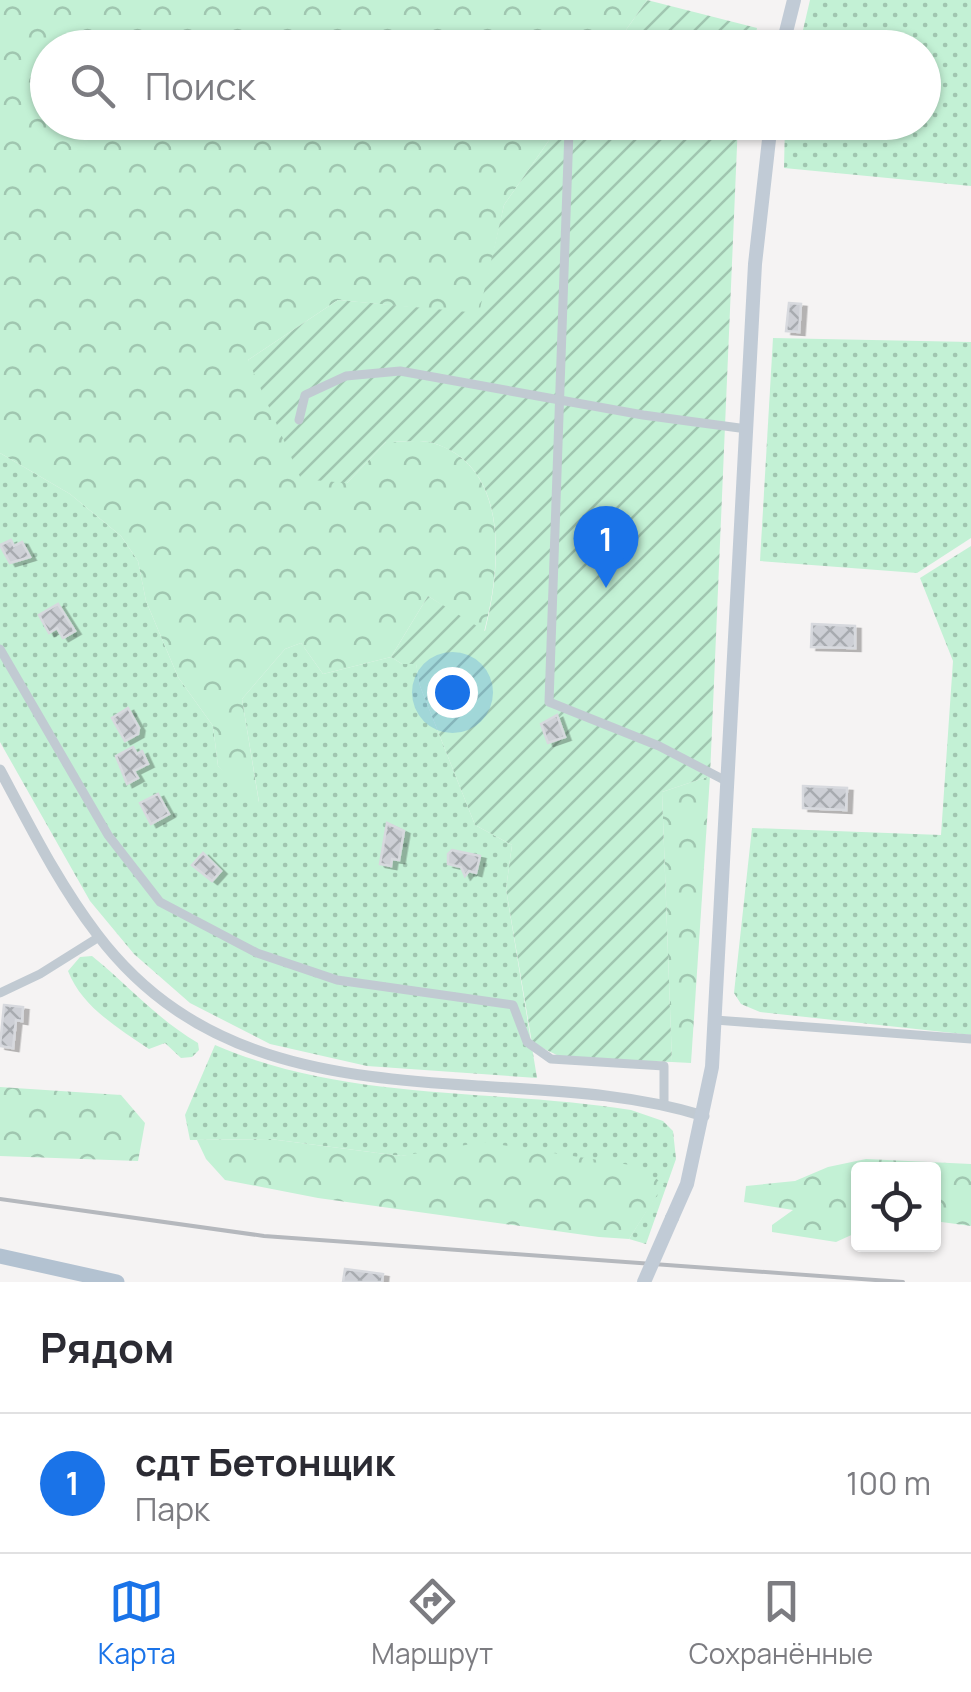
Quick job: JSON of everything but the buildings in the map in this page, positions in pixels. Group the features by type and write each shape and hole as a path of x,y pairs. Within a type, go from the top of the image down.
{"main road":[{"path":"786,30 794,0"},
{"path":"644,1282 687,1184 704,1116 715,1020 756,264 768,140"},
{"path":"0,1256 118,1282"}],"street":[{"path":"569,140 549,702 659,746 728,782"},
{"path":"299,420 305,395 346,376 400,371 561,402 747,429"},
{"path":"0,648 108,836 160,902 257,953 337,980 513,1006 527,1042 550,1059 664,1066 664,1104"},
{"path":"0,770 69,895 98,937 150,990 196,1024 287,1062 371,1080 600,1094 664,1104 704,1116"},
{"path":"0,993 40,974 98,937"},
{"path":"715,1020 971,1039"}],"green space":[{"path":"0,0 647,0 626,30 30,30 30,140 549,140 504,205 480,314 338,300 248,360 347,483 386,442 428,442 459,456 477,474 488,498 496,552 484,632 428,596 391,657 323,674 301,643 285,649 242,699 259,803 250,801 218,766 213,726 178,677 146,601 138,561 121,536 70,494 0,453"},
{"path":"647,0 757,28 757,30 626,30"},
{"path":"810,0 971,0 971,186 784,168 785,140 941,140 941,30 803,30"},
{"path":"549,140 737,140 710,776 662,792 672,1062 563,1058 532,1043 506,889 512,845 475,825 420,686 416,664 402,664 391,657 428,596 485,631 496,551 488,497 477,474 459,456 433,443 410,441 386,442 347,483 301,479 248,360 338,300 479,313 504,205"},
{"path":"773,338 971,342 971,538 917,573 760,561"},
{"path":"0,453 70,494 121,536 138,561 146,601 178,677 213,726 218,766 259,802 242,699 285,649 301,643 323,674 391,657 402,664 416,663 420,686 475,825 512,845 506,889 537,1078 367,1066 270,1044 190,1003 134,954 90,901 0,742"},
{"path":"971,546 971,1035 760,1012 741,1004 734,993 752,828 941,835 953,661 920,578"},
{"path":"710,776 691,1063 672,1062 662,792"},
{"path":"92,956 156,1013 198,1043 199,1050 192,1057 181,1058 165,1043 149,1049 102,1016 82,995 68,971 80,957"},
{"path":"215,1045 265,1063 368,1085 631,1110 663,1121 673,1131 676,1159 646,1244 629,1239 663,1184 427,1153 401,1156 270,1139 190,1140 185,1115"},
{"path":"0,1087 121,1095 145,1123 138,1161 0,1156"},
{"path":"270,1139 401,1156 483,1142 637,1166 664,1184 629,1239 599,1237 318,1198 225,1180 206,1159 197,1140"},
{"path":"866,1159 929,1162 852,1162"},
{"path":"851,1162 851,1235 836,1242 772,1232 772,1225 793,1210 744,1202 746,1186 795,1181"},
{"path":"941,1163 971,1164 971,1226 941,1222"}],"railway":[{"path":"0,1199 264,1236 903,1282"}],"place":[{"name":"сдт Бетонщик","path":"606,588"}]}
